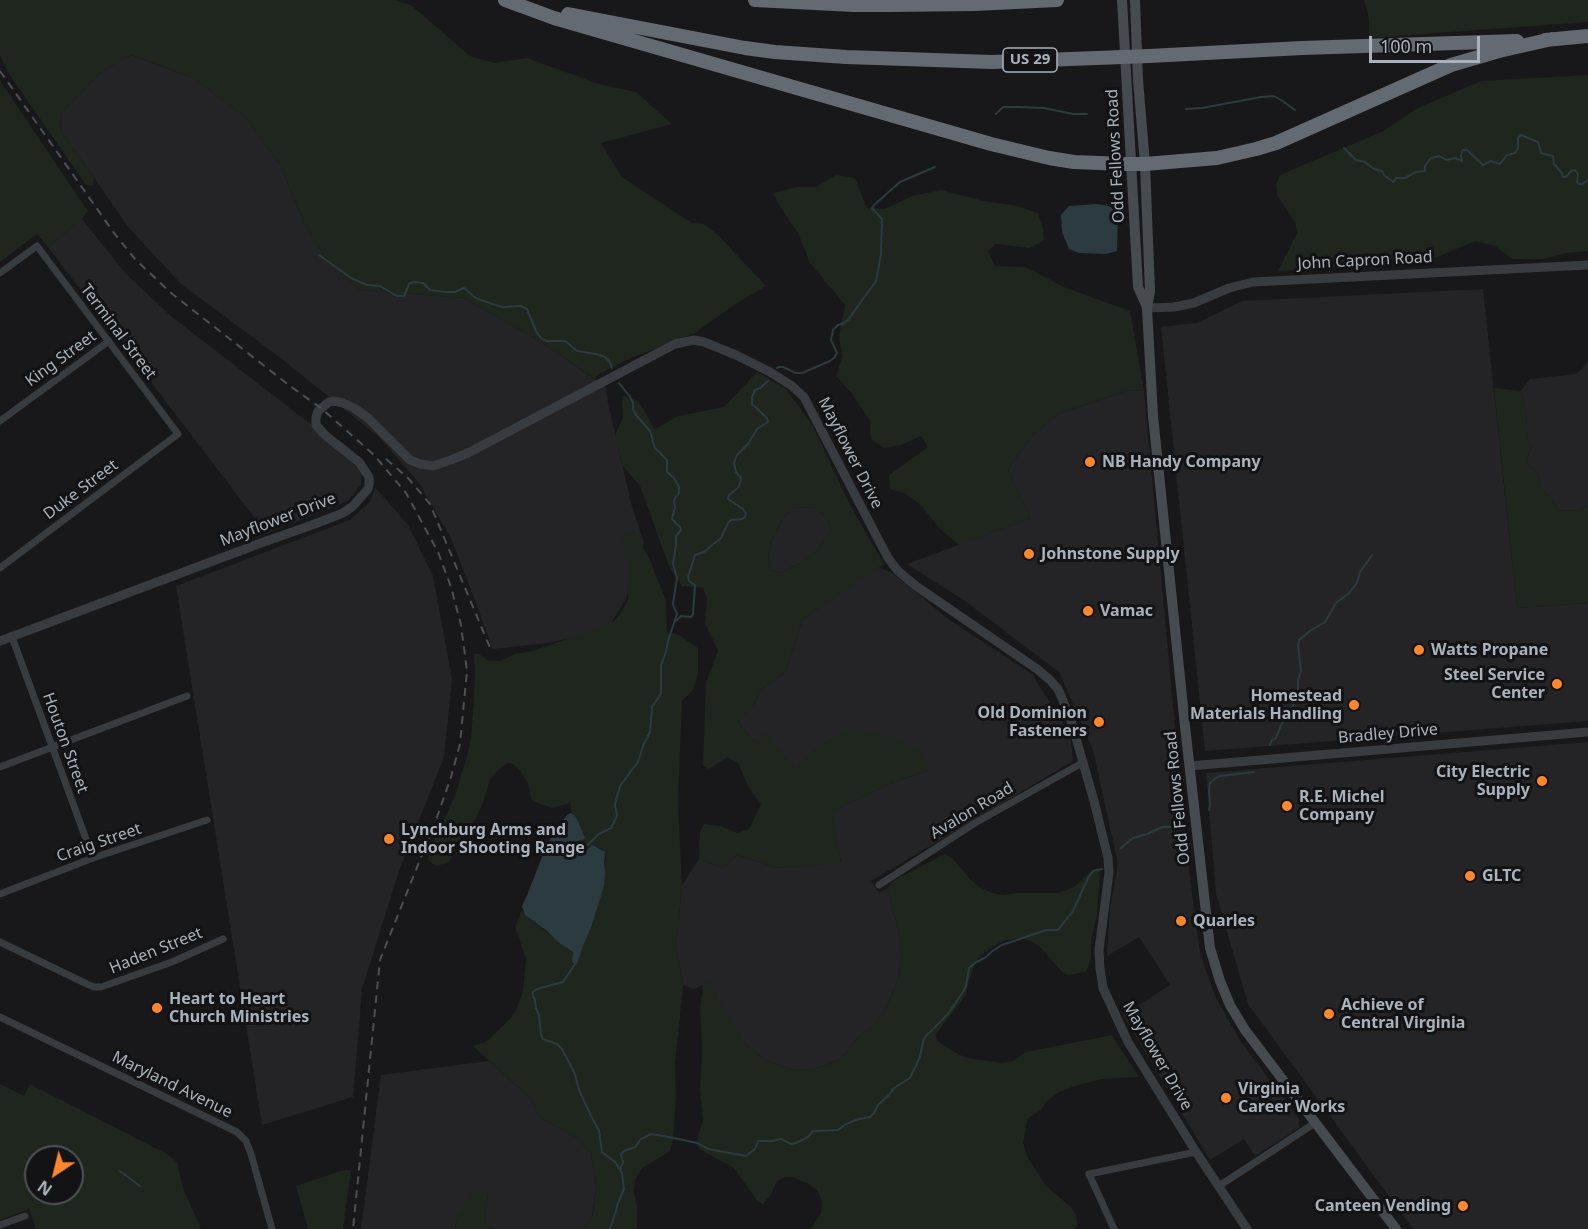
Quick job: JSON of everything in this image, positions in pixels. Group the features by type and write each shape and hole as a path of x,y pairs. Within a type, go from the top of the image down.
{"highway":[{"path":"505,0 565,22 991,144 1074,162 1138,164 1217,158 1256,149 1275,143 1451,65 1552,39"},
{"name":"US 29","path":"514,0 605,22 745,48 846,57 992,62 1588,36"},
{"path":"755,0 889,5 1057,0"}],"main road":[{"name":"Odd Fellows Road","path":"1122,0 1126,81 1138,164 1149,291 1147,308 1154,416 1210,948 1230,1005 1245,1030 1396,1229"},
{"name":"Odd Fellows Road","path":"1135,0 1138,164"}],"street":[{"name":"Terminal Street","path":"0,273 37,246 178,434"},
{"name":"John Capron Road","path":"1147,308 1174,307 1194,303 1229,288 1253,282 1588,265"},
{"name":"Mayflower Drive","path":"0,641 312,525 343,513 353,506 368,489 369,477 359,462 316,425 318,411 329,402 343,403 354,408 368,418 410,460 433,466 468,453 675,344 694,340 726,350 770,372 804,397 888,558 898,571 916,586 1037,669 1058,689 1065,703 1082,763 1104,841 1110,873 1099,950 1103,988 1128,1042 1247,1229"},
{"name":"King Street","path":"0,421 109,341"},
{"name":"Duke Street","path":"0,567 178,434"},
{"name":"Houton Street","path":"12,637 93,858"},
{"path":"0,767 187,696"},
{"name":"Bradley Drive","path":"1190,766 1588,732"},
{"name":"Avalon Road","path":"879,885 975,823 1082,763"},
{"name":"Craig Street","path":"0,894 93,858 207,820"},
{"name":"Haden Street","path":"0,942 87,984 100,987 172,962 223,939"},
{"name":"Maryland Avenue","path":"0,1017 237,1132 246,1141 251,1154 272,1229"},
{"path":"1219,1186 1315,1123"},
{"path":"1114,1229 1089,1174 1196,1152"},
{"path":"0,1225 25,1216"}],"shaded area":[{"path":"0,0 395,0 411,5 470,56 494,63 527,58 599,84 636,92 672,124 601,143 622,177 692,223 704,224 719,236 766,286 734,305 695,333 631,358 599,374 595,379 538,340 463,298 360,290 331,267 303,221 280,165 246,118 193,78 132,55 99,74 60,115 62,132 94,178 93,186 86,185 7,71 0,55"},
{"path":"1364,0 1588,0 1588,22 1369,38 1369,19"},
{"path":"131,55 193,78 246,118 280,165 303,221 331,267 360,290 463,298 538,340 606,387 631,503 644,543 626,599 606,631 547,643 492,649 451,538 419,483 379,437 278,356 181,284 129,228 62,132 60,115 99,74"},
{"path":"1588,75 1588,251 1566,253 1544,259 1512,259 1495,246 1475,241 1435,258 1411,262 1278,271 1297,233 1295,222 1277,195 1276,185 1280,175 1381,132 1418,108 1481,81"},
{"path":"0,81 88,211 82,219 48,247 37,234 0,262"},
{"path":"836,175 855,178 867,208 885,209 912,196 941,190 984,201 1018,206 1038,213 1044,240 1030,248 995,244 988,251 995,266 1025,267 1066,288 1130,311 1144,391 1129,390 1058,414 1030,438 1008,470 1031,518 959,545 939,528 921,505 904,493 890,489 889,475 928,447 921,436 901,445 884,448 871,439 870,421 853,395 836,376 842,357 839,336 845,305 810,263 798,233 773,193 797,187 816,187"},
{"path":"1096,204 1110,206 1118,214 1117,251 1106,254 1079,253 1069,249 1062,232 1061,215 1069,206"},
{"path":"82,219 126,274 171,316 322,433 362,468 361,485 349,500 266,533 48,247"},
{"path":"1483,289 1517,608 1588,603 1588,721 1205,751 1161,327 1197,323 1242,301"},
{"path":"1588,361 1588,504 1578,511 1559,510 1541,488 1537,471 1526,460 1532,447 1528,442 1527,414 1521,391 1530,379 1576,374"},
{"path":"757,372 786,389 813,426 851,507 884,564 803,619 786,672 760,690 754,706 738,722 754,741 765,732 795,769 815,749 852,727 893,738 921,751 929,770 887,785 832,812 841,863 778,868 737,855 723,868 699,859 700,831 704,824 721,826 737,833 749,829 761,804 748,786 738,763 727,757 709,769 703,766 706,682 718,651 705,623 707,598 703,588 682,586 669,566 640,486 623,466 615,435 623,418 622,396 638,401 655,429 678,416 724,407","holes":["804,507 816,509 829,523 831,532 813,554 804,561 780,573 770,569 768,558 772,541 785,516 793,509"]},
{"path":"1494,388 1521,391 1527,414 1528,441 1532,447 1526,460 1537,471 1541,488 1559,510 1578,511 1588,504 1588,603 1517,608"},
{"path":"1129,390 1144,391 1186,847 1200,953 1215,996 1241,1042 1299,1119 1299,1128 1255,1156 1244,1139 1210,1160 1123,1015 1170,985 1139,937 1107,956 1110,908 1118,864 1093,750 1059,672 965,601 907,564 1031,518 1008,470 1030,438 1058,414"},
{"path":"375,487 408,525 433,576 452,679 444,757 399,871 362,989 353,1097 262,1125 176,586 350,520 370,502"},
{"path":"804,507 816,509 823,515 829,523 831,532 813,554 804,561 780,573 770,569 768,558 772,541 785,516 793,509"},
{"path":"635,532 651,562 666,600 667,632 679,635 698,648 698,674 693,690 682,701 678,802 682,886 676,946 683,985 675,1063 676,1098 673,1140 670,1151 641,1169 635,1180 637,1229 583,1229 592,1217 594,1207 596,1185 591,1154 577,1138 539,1117 530,1098 473,1046 489,1039 516,1011 523,991 526,959 515,927 522,910 525,915 573,952 577,964 604,886 606,858 602,849 593,845 578,856 569,848 568,846 572,843 582,840 570,803 552,808 535,802 531,799 528,783 519,769 511,763 497,771 490,780 482,806 451,859 447,863 435,866 428,860 432,844 455,796 468,753 474,699 474,654 479,654 489,661 500,661 614,621 628,599 629,566 621,542 624,537"},
{"path":"878,567 891,572 948,619 1032,674 1070,734 1073,761 871,881 879,893 887,889 898,928 901,957 898,980 887,1006 875,1024 857,1038 842,1058 821,1067 798,1071 766,1060 745,1044 707,982 694,989 683,985 676,946 682,886 699,859 723,868 737,855 778,868 841,862 831,812 887,785 929,770 815,749 795,769 765,733 754,741 738,722 754,706 760,690 786,672 803,619"},
{"path":"1588,742 1588,1229 1413,1229 1248,1004 1216,894 1206,773"},
{"path":"571,813 576,817 585,838 572,843 568,846 569,848 578,856 593,845 605,852 604,886 576,965 572,962 573,952 525,915 522,906 547,844 567,815"},
{"path":"945,854 953,859 978,886 992,893 1003,895 1058,893 1074,887 1096,868 1100,871 1091,957 1085,972 1068,975 1063,973 1040,947 1031,941 1020,938 1003,941 976,961 966,995 936,1034 936,1039 962,1056 1002,1063 1013,1061 1026,1052 1112,1035 1139,1077 1102,1079 1059,1092 1047,1101 1041,1110 1027,1119 1023,1142 1028,1158 1045,1185 1071,1207 1076,1215 1077,1226 1074,1229 811,1229 821,1213 822,1202 818,1191 809,1184 786,1177 777,1181 770,1196 763,1204 758,1202 734,1168 699,1149 698,1137 703,1120 700,1090 702,1048 700,1009 703,985 707,981 711,985 745,1044 766,1060 798,1071 821,1067 842,1058 857,1038 875,1024 887,1006 898,980 901,957 898,928 887,889 900,877"},
{"path":"489,1061 530,1098 539,1117 577,1138 591,1154 596,1185 592,1217 587,1226 583,1229 495,1229 488,1227 485,1219 488,1194 458,1215 455,1229 361,1229 381,1075"},
{"path":"0,1084 24,1096 30,1084 167,1154 177,1162 183,1188 201,1229 36,1229 29,1209 0,1220"},
{"path":"344,1170 351,1170 343,1229 308,1229 296,1186"},
{"path":"478,1190 488,1193 485,1219 488,1227 495,1229 455,1229 458,1215 470,1197"}],"waterway":[{"path":"1186,109 1274,96 1295,110"},
{"path":"996,114 1003,107 1044,108 1073,114 1087,114"},
{"path":"1344,148 1356,160 1382,171 1393,182 1396,178 1405,178 1416,172 1425,171 1425,166 1430,159 1435,157 1439,156 1446,160 1455,158 1462,161 1463,150 1467,150 1483,165 1491,161 1500,164 1507,155 1515,153 1518,148 1518,138 1521,135 1538,142 1541,153 1553,156 1554,164 1563,177 1575,170 1579,184 1588,180"},
{"path":"777,368 783,367 796,373 802,373 834,358 837,353 831,340 833,330 848,320 876,281 881,254 882,219 872,208 900,182 935,167"},
{"path":"319,255 351,278 367,285 380,286 397,296 404,296 409,284 413,282 423,283 430,290 445,292 455,292 464,288 476,298 492,304 503,307 521,306 527,309 541,338 546,341 565,341 577,351 605,357 612,368"},
{"path":"676,621 681,616 691,617 693,614 695,585 689,581 688,577 695,555 704,552 721,538 731,520 745,517 746,513 743,509 728,499 729,495 738,488 741,478 736,472 734,463 737,455 748,444 757,429 768,422 767,418 752,404 755,390 768,381"},
{"path":"577,855 599,834 611,828 617,816 615,804 620,786 638,762 650,732 652,707 661,694 661,665 677,614 673,604 677,578 673,564 676,536 681,530 672,519 679,487 667,472 667,460 655,448 650,431 636,415 630,397 619,383"},
{"path":"1270,745 1284,721 1284,712 1290,710 1298,698 1298,680 1301,671 1299,640 1325,622 1336,603 1357,583 1360,572 1372,555"},
{"path":"1209,810 1210,783 1220,776 1254,772"},
{"path":"1121,848 1133,838 1174,825"},
{"path":"620,1170 623,1152 635,1147 641,1139 651,1134 746,1156 755,1149 758,1141 781,1139 791,1144 796,1143 808,1137 813,1131 838,1130 846,1124 870,1117 894,1088 910,1078 920,1057 926,1036 948,1014 963,992 969,968 1002,945 1046,930 1058,930 1073,911 1093,871 1102,869"},
{"path":"575,964 563,982 537,989 533,992 533,997 543,1039 557,1044 562,1049 599,1131 602,1152 615,1162 622,1173 624,1189 610,1229"},
{"path":"120,1171 140,1186"}],"railway":[{"path":"0,71 114,233 135,259 171,293 321,408 374,455 406,493 438,552 451,587 461,625 467,671 460,744 437,817 380,960 353,1229"},
{"path":"386,459 408,478 430,504 491,650"}],"place":[{"name":"NB Handy Company","path":"1090,462"},
{"name":"Johnstone Supply","path":"1029,554"},
{"name":"Vamac","path":"1088,611"},
{"name":"Watts Propane","path":"1419,650"},
{"name":"Steel Service Center","path":"1557,684"},
{"name":"Homestead Materials Handling","path":"1354,705"},
{"name":"Old Dominion Fasteners","path":"1099,722"},
{"name":"City Electric Supply","path":"1542,781"},
{"name":"R.E. Michel Company","path":"1287,806"},
{"name":"Lynchburg Arms and Indoor Shooting Range","path":"389,839"},
{"name":"GLTC","path":"1470,876"},
{"name":"Quarles","path":"1181,921"},
{"name":"Heart to Heart Church Ministries","path":"157,1008"},
{"name":"Achieve of Central Virginia","path":"1329,1014"},
{"name":"Virginia Career Works","path":"1226,1098"},
{"name":"Canteen Vending","path":"1463,1206"}]}
